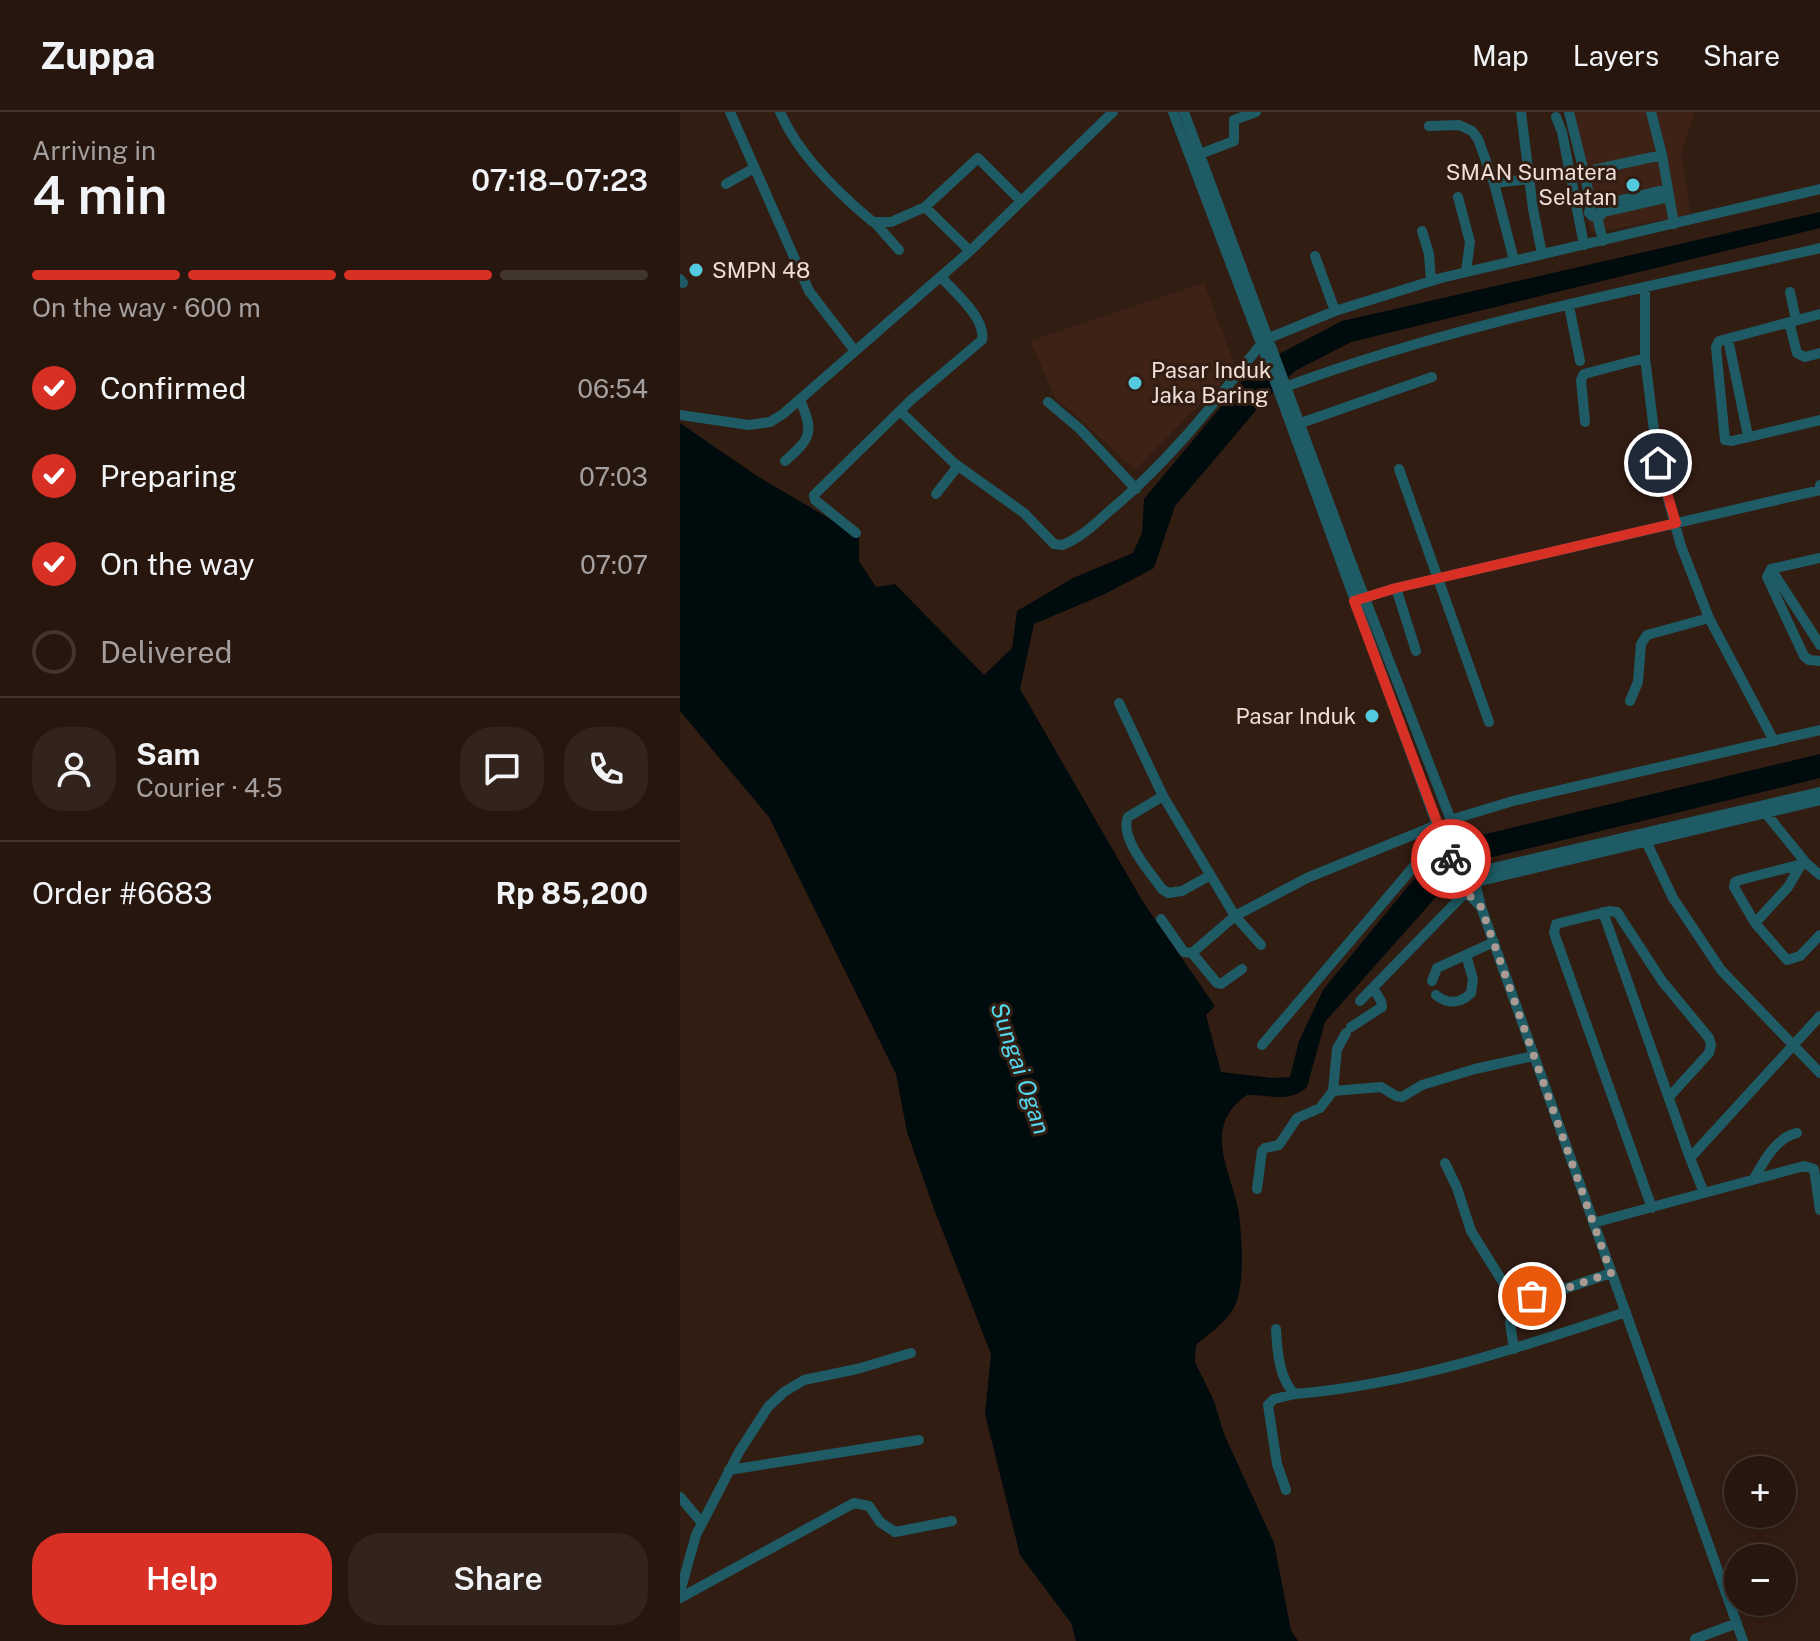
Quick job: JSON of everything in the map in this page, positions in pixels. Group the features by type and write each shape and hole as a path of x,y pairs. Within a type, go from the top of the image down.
{"street":[{"path":"730,112 809,291 855,351"},
{"path":"780,112 798,143 834,185 899,250"},
{"path":"680,415 705,421 758,425 770,422 800,400 970,251 1113,112"},
{"path":"1173,112 1301,423 1435,826 1460,882 1481,907"},
{"path":"1184,112 1265,341"},
{"path":"1200,154 1234,141 1234,120 1256,112"},
{"path":"1521,112 1542,254"},
{"path":"1569,112 1584,172 1598,209 1603,241"},
{"path":"1651,112 1674,224"},
{"path":"1556,117 1562,132 1584,245"},
{"path":"1429,126 1459,125 1472,131 1478,139 1494,183 1514,260"},
{"path":"1584,172 1662,155"},
{"path":"876,224 899,220 925,207 978,158 1021,201"},
{"path":"726,184 754,168"},
{"path":"1494,183 1529,179"},
{"path":"900,411 958,466 1007,500 1058,546 1071,541 1136,489 1201,420 1265,341 1335,311 1466,271 1820,189"},
{"path":"1598,209 1668,193"},
{"path":"1458,197 1470,242 1466,271"},
{"path":"925,207 970,251"},
{"path":"1422,231 1429,254 1431,281"},
{"path":"1284,387 1350,363 1450,333 1820,248"},
{"path":"1315,256 1335,311"},
{"path":"856,533 826,510 814,495 900,411 982,340 979,322 941,277"},
{"path":"1645,288 1645,358 1658,463 1681,546 1709,618 1774,741"},
{"path":"1790,292 1797,353 1805,357 1820,353"},
{"path":"1569,306 1580,361"},
{"path":"1820,314 1718,342 1716,347 1724,438 1732,441 1820,420"},
{"path":"1728,339 1748,436"},
{"path":"1585,422 1581,380 1584,374 1645,358"},
{"path":"1301,423 1432,377"},
{"path":"1284,387 1360,599 1472,874 1533,1056 1743,1641"},
{"path":"785,461 809,437 807,415 800,400"},
{"path":"1048,402 1080,429 1136,489"},
{"path":"936,494 958,466"},
{"path":"1399,469 1489,722"},
{"path":"1360,599 1820,488"},
{"path":"1820,558 1771,569 1768,574 1804,656 1820,661"},
{"path":"1771,569 1820,645"},
{"path":"1396,588 1416,651"},
{"path":"1630,701 1638,682 1641,644 1647,635 1709,618"},
{"path":"1119,703 1163,796 1209,876 1235,916 1261,945"},
{"path":"1450,820 1513,801 1820,730"},
{"path":"1360,1001 1460,882 1472,874 1644,838 1820,792"},
{"path":"1163,796 1128,817 1125,826 1128,838 1162,889 1168,893 1182,891 1209,876"},
{"path":"1763,809 1820,800"},
{"path":"1763,809 1803,864 1820,875"},
{"path":"1192,953 1235,916 1307,878 1435,826"},
{"path":"1262,1045 1434,843 1435,826"},
{"path":"1644,838 1673,898 1721,970 1820,1073"},
{"path":"1803,864 1735,882 1734,889 1755,923 1790,961 1800,956 1820,935"},
{"path":"1755,923 1788,887 1803,864"},
{"path":"1652,1208 1554,933 1554,927 1559,923 1603,912 1619,914 1662,981 1710,1041 1709,1053 1669,1097"},
{"path":"1603,912 1704,1193"},
{"path":"1161,919 1184,952 1192,953 1217,983 1221,984 1242,969"},
{"path":"1432,981 1437,968 1494,942"},
{"path":"1436,995 1451,1002 1460,1001 1471,993 1473,979 1466,955"},
{"path":"1257,1189 1262,1151 1279,1145 1297,1118 1320,1108 1333,1091 1337,1049 1348,1030 1358,1020 1367,1018 1382,1007 1373,988"},
{"path":"1690,1158 1820,1016"},
{"path":"1333,1091 1381,1087 1402,1097 1422,1085 1533,1056"},
{"path":"1753,1180 1778,1144 1786,1136 1797,1133"},
{"path":"1445,1163 1471,1231 1514,1300 1510,1323 1514,1349"},
{"path":"1593,1223 1804,1166 1814,1169 1820,1210"},
{"path":"1514,1300 1558,1291 1611,1273"},
{"path":"1286,1490 1277,1464 1268,1405 1274,1399 1352,1389 1439,1371 1626,1312"},
{"path":"1276,1329 1285,1380 1295,1394"},
{"path":"680,1592 696,1535 729,1470 754,1427 784,1392 804,1380 911,1353"},
{"path":"729,1470 919,1440"},
{"path":"680,1497 702,1523"},
{"path":"680,1598 854,1503 869,1506 880,1522 895,1532 952,1521"},
{"path":"1695,1639 1737,1623"}],"shaded area":[{"name":"SMAN Sumatera Selatan","path":"1565,112 1695,112 1681,155 1691,215 1591,233"},
{"name":"Pasar Induk Jaka Baring","path":"1204,283 1236,368 1135,470 1055,397 1030,341"}],"water":[{"name":"Sungai Ogan","path":"1820,212 1820,228 1351,342 1295,371 1264,401 1175,506 1154,568 1105,594 1034,624 1020,689 1143,902 1215,1006 1206,1015 1221,1072 1290,1077 1299,1041 1323,990 1441,850 1469,838 1820,754 1820,778 1476,861 1454,869 1445,887 1325,1022 1307,1087 1286,1097 1247,1095 1233,1108 1225,1121 1222,1136 1226,1166 1239,1214 1242,1264 1239,1290 1229,1316 1196,1345 1195,1362 1274,1543 1291,1630 1298,1641 1076,1641 1071,1623 1020,1555 985,1414 991,1354 907,1132 896,1074 769,817 680,711 680,423 757,476 859,536 859,561 876,587 895,584 984,675 1012,648 1017,611 1073,578 1133,553 1142,533 1144,499 1254,367 1342,321"}],"way so far":[{"path":"1451,859 1461,887 1481,907 1611,1273 1558,1291 1532,1296"}],"place":[{"name":"SMAN Sumatera Selatan","path":"1633,185"},
{"name":"SMPN 48","path":"696,270"},
{"name":"Pasar Induk Jaka Baring","path":"1135,383"},
{"name":"Pasar Induk","path":"1372,716"}],"route":[{"path":"1451,859 1354,601 1396,588 1676,523 1658,463"}]}
